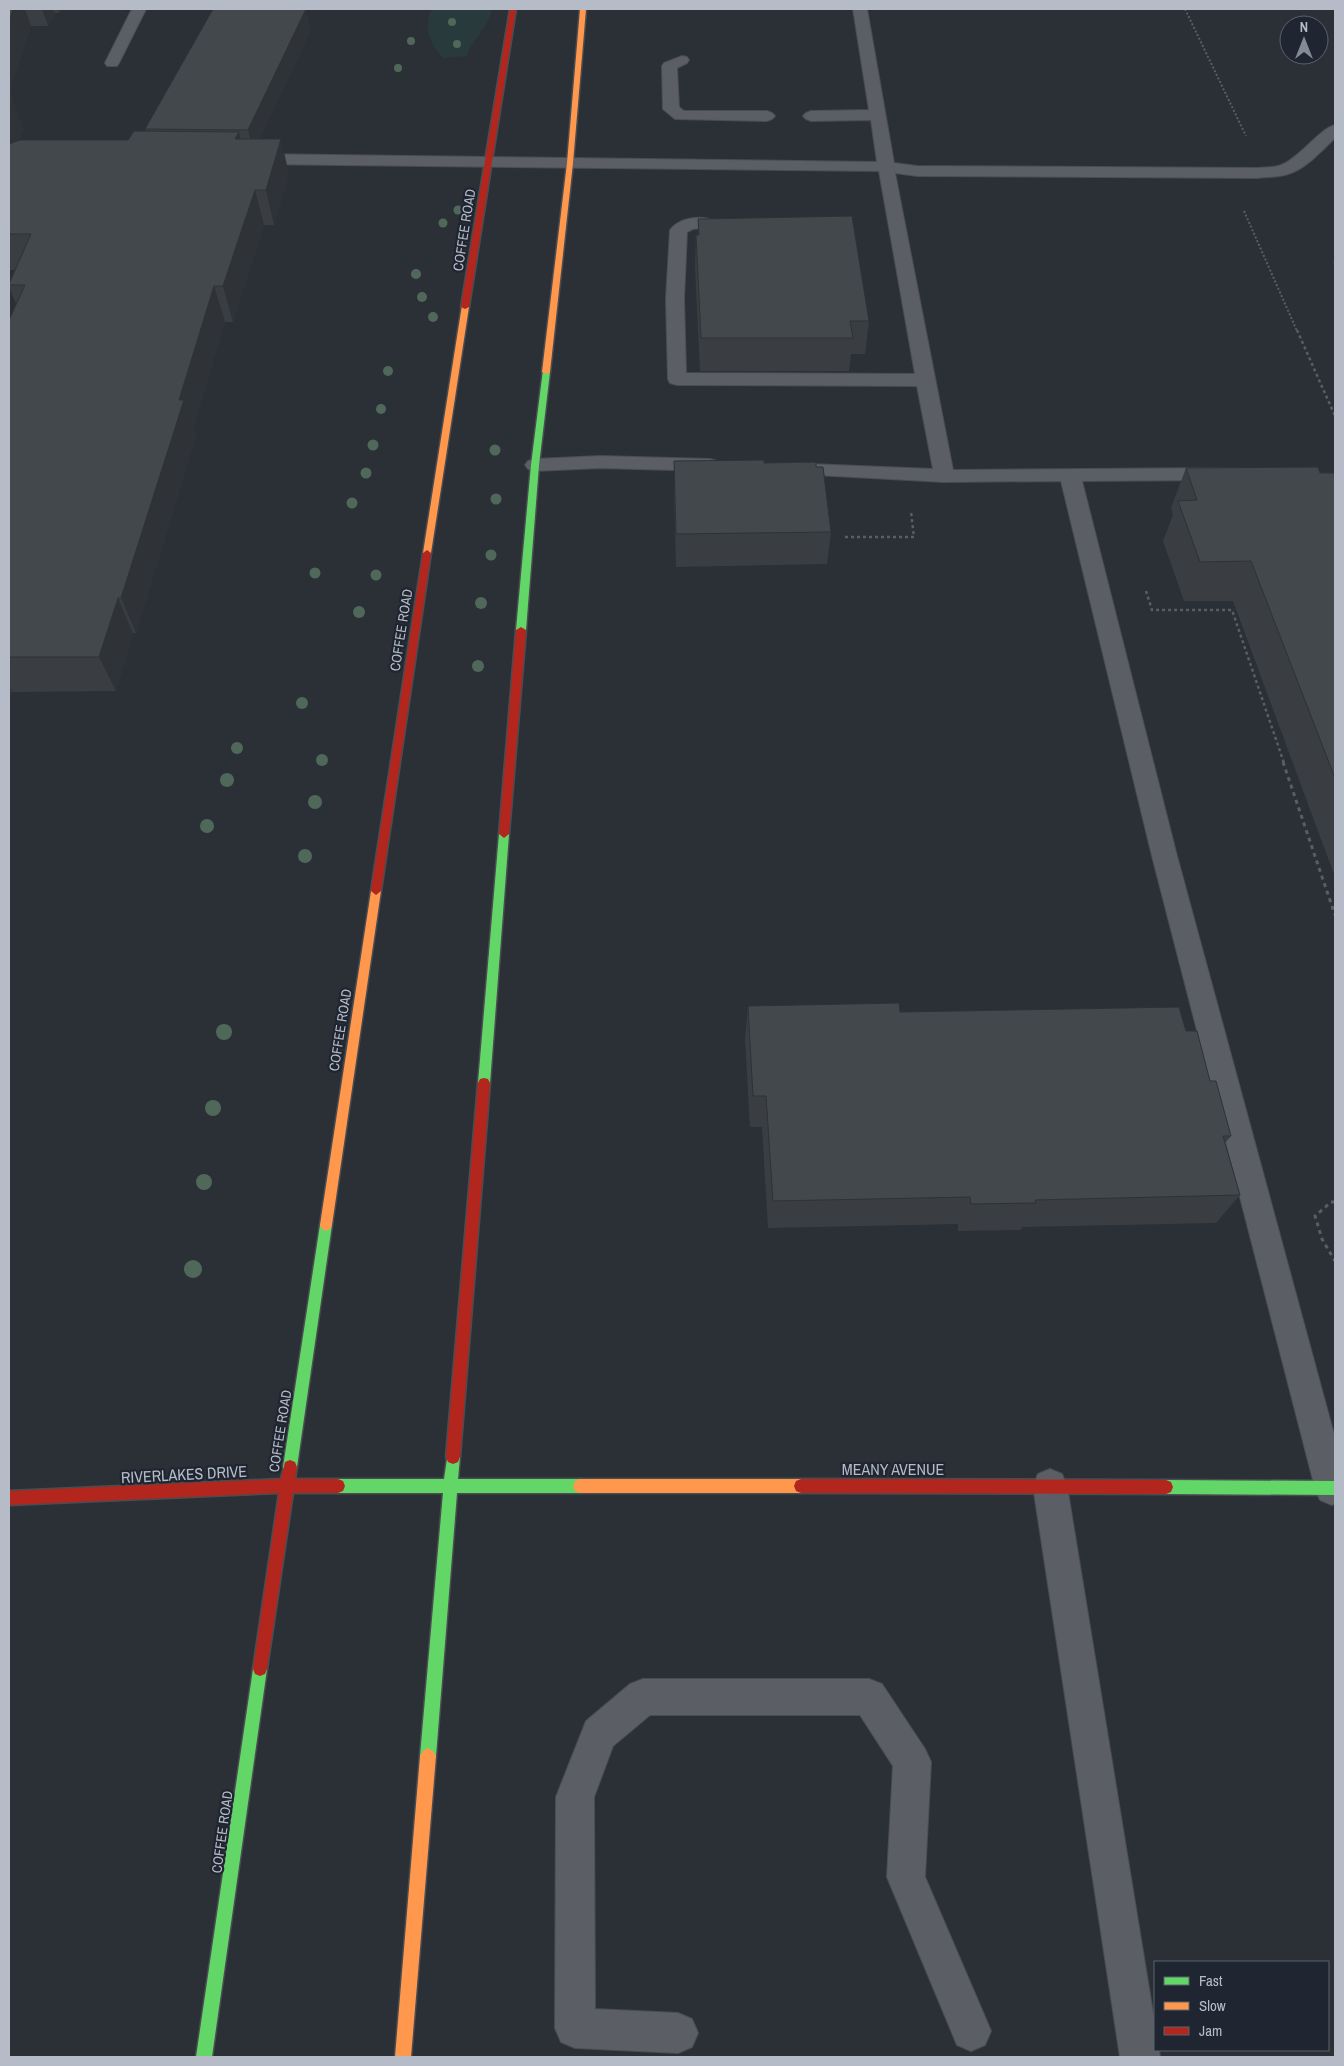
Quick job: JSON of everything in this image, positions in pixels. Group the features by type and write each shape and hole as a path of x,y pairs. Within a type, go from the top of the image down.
{"main road":[{"name":"COFFEE ROAD","path":"204,2057 287,1486 439,477 514,9"},
{"path":"403,2057 534,465 570,163 583,9"},
{"name":"RIVERLAKES DRIVE","path":"9,1498 287,1486 451,1486"},
{"name":"MEANY AVENUE","path":"451,1486 1334,1488"}],"street":[{"path":"112,63 139,9"},
{"path":"860,9 886,168 944,476"},
{"path":"682,60 669,66 670,109 680,116 767,116"},
{"path":"811,116 877,115"},
{"path":"235,159 864,165 917,170 1258,173 1285,170 1310,153 1335,130"},
{"path":"704,224 689,224 679,230 675,299 677,379 926,380"},
{"path":"534,465 600,462 724,466"},
{"path":"763,468 944,476 1234,474"},
{"path":"1070,475 1106,629 1195,977 1334,1488"},
{"path":"1050,1486 1140,2057"},
{"path":"678,2033 575,2028 575,1797 599,1734 643,1697 869,1697 912,1762 906,1877 971,2032"}],"path":[{"path":"1144,583 1152,610 1232,610 1335,915"},
{"path":"1335,1202 1332,1202 1315,1216 1322,1239 1335,1261"}],"shaded area":[{"path":"436,9 492,9 487,22 467,56 443,58 434,46 429,36 428,25 430,11"}],"building":[{"path":"9,9 13,9 9,22"},
{"path":"213,9 306,9 248,130 145,129"},
{"path":"134,131 239,132 235,139 281,139 266,190 255,190 223,286 214,286 179,400 184,400 121,598 118,598 99,657 9,657 9,320 25,285 9,284 31,234 9,234 9,144 20,140 128,140"},
{"path":"852,216 869,321 850,321 853,338 701,338 696,235 699,235 698,219"},
{"path":"764,460 764,463 816,462 816,467 823,467 831,532 676,534 674,461"},
{"path":"1318,467 1320,473 1335,473 1335,778 1251,561 1200,562 1178,501 1197,500 1186,468"},
{"path":"899,1003 900,1012 1179,1007 1186,1031 1197,1031 1210,1081 1216,1081 1231,1136 1223,1136 1240,1195 1035,1200 1036,1203 971,1204 970,1197 773,1201 766,1096 753,1096 748,1006"}],"traffic: fast":[{"path":"521,630 535,465 546,372"},
{"path":"484,1083 504,834"},
{"path":"290,1467 326,1225"},
{"path":"428,1756 453,1457"},
{"path":"338,1486 580,1486"},
{"path":"1166,1487 1335,1488"},
{"path":"204,2057 260,1669"}],"traffic: slow":[{"path":"546,372 570,163 583,9"},
{"path":"427,553 465,307"},
{"path":"326,1225 376,891"},
{"path":"580,1486 801,1486"},
{"path":"403,2057 428,1756"}],"traffic: jam":[{"path":"465,307 513,9"},
{"path":"376,891 427,553"},
{"path":"504,834 521,630"},
{"path":"453,1457 484,1083"},
{"path":"260,1669 290,1467"},
{"path":"9,1498 287,1486 338,1486"},
{"path":"801,1486 1166,1487"}]}
